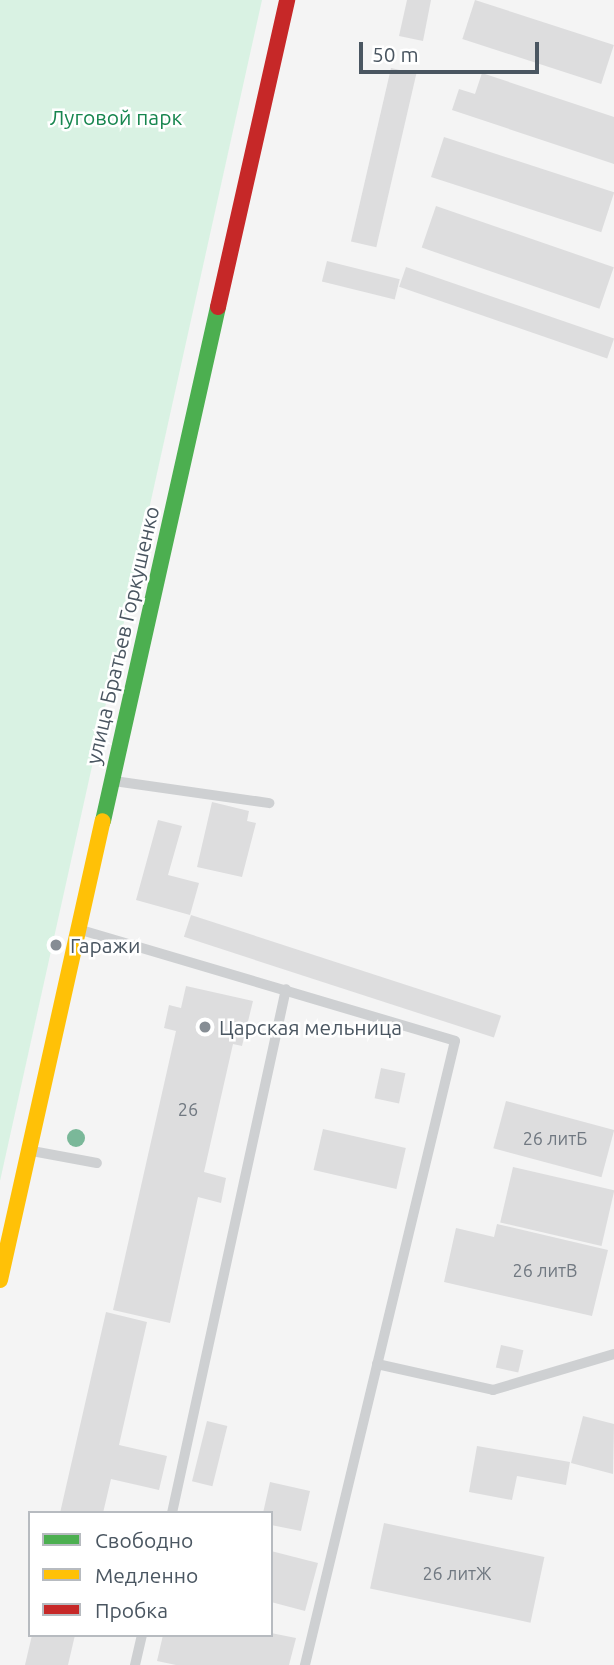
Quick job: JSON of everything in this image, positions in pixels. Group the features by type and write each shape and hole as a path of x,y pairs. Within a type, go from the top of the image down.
{"street":[{"name":"улица Братьев Горкушенко","path":"0,1280 287,0"}],"lane":[{"path":"111,781 269,803"},
{"path":"78,929 454,1041 305,1665"},
{"path":"172,1511 286,989"},
{"path":"29,1151 97,1163"},
{"path":"377,1364 493,1390 614,1354"},
{"path":"135,1665 142,1637"}],"green space":[{"name":"Луговой парк","path":"0,0 262,0 0,1181"}],"building":[{"path":"407,0 431,0 423,41 399,36"},
{"path":"475,0 614,45 601,84 462,39"},
{"path":"391,68 416,74 376,247 351,241"},
{"path":"482,73 614,117 614,164 452,110 459,89 475,94"},
{"path":"444,137 614,192 601,232 431,177"},
{"path":"436,206 614,267 599,309 422,248"},
{"path":"327,261 400,279 395,300 322,281"},
{"path":"406,267 614,339 607,358 399,287"},
{"path":"212,802 249,811 247,821 256,823 242,877 197,867"},
{"path":"158,820 182,826 168,875 199,883 190,915 136,900"},
{"path":"191,915 501,1016 494,1038 184,937"},
{"path":"186,986 253,1001 242,1046 233,1044 204,1172 226,1178 221,1203 198,1197 170,1323 113,1310 176,1031 164,1028 169,1005 181,1008"},
{"path":"381,1068 405,1073 399,1104 375,1098"},
{"path":"506,1101 614,1130 602,1177 493,1148"},
{"path":"323,1129 406,1148 396,1189 314,1170"},
{"path":"513,1167 614,1190 602,1246 500,1223"},
{"path":"497,1224 608,1250 592,1316 444,1282 456,1228 494,1237"},
{"path":"106,1312 147,1322 119,1445 167,1456 159,1490 111,1479 103,1511 60,1511"},
{"path":"501,1345 523,1350 518,1373 496,1367"},
{"path":"583,1416 614,1424 613,1474 571,1463"},
{"path":"207,1421 227,1426 212,1486 192,1481"},
{"path":"477,1446 570,1462 566,1485 517,1476 512,1500 469,1492"},
{"path":"270,1482 310,1491 301,1531 273,1525 273,1511 263,1511"},
{"path":"384,1523 544,1557 530,1623 370,1589"},
{"path":"273,1552 318,1563 305,1611 273,1603"},
{"path":"273,1633 296,1638 289,1665 176,1665 157,1661 163,1637 273,1637"},
{"path":"32,1637 75,1637 68,1665 25,1665"}],"traffic: fast":[{"path":"103,821 218,307"}],"traffic: slow":[{"path":"0,1280 103,821"}],"traffic: jam":[{"path":"218,307 287,0"}],"place":[{"name":"Гаражи","path":"56,945"},
{"name":"Царская мельница","path":"205,1027"}]}
